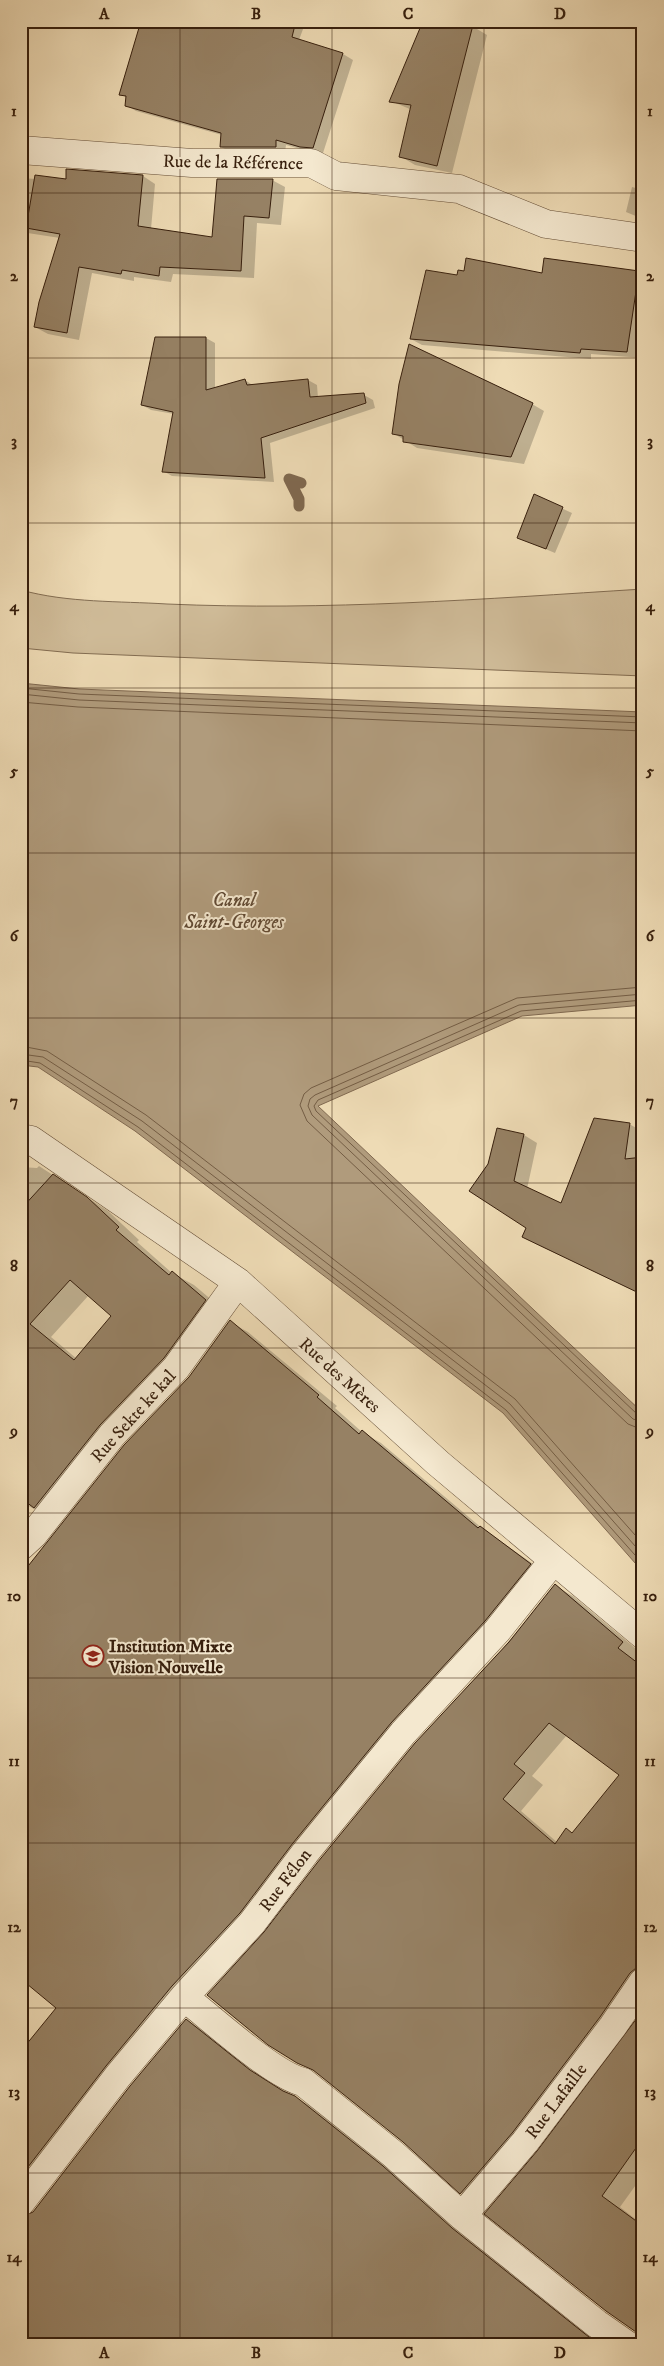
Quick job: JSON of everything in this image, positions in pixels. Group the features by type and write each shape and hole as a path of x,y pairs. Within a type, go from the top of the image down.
{"street":[{"name":"Rue de la Référence","path":"21,150 192,163 311,162 336,176 459,189 546,224 643,238"},
{"name":"Rue des Mères","path":"21,1138 31,1140 238,1282 438,1464 643,1634"},
{"name":"Rue Sekte ke kal","path":"21,1546 33,1535 112,1435 176,1368 238,1282"},
{"name":"Rue Félon","path":"21,2202 118,2076 184,1997 252,1923 305,1853 403,1733 497,1631 552,1560"},
{"name":"Rue Lafaille","path":"462,2216 525,2142 613,2026 643,1982"},
{"path":"184,1997 263,2060 293,2080 303,2082 393,2154 462,2216 597,2324 627,2345"}],"shaded area":[{"path":"643,589 643,676 73,653 21,648 21,590 57,597 94,601 227,606 286,606 405,603"}],"water":[{"name":"Canal Saint-Georges","path":"21,683 79,689 643,712 643,1005 522,1016 318,1106 643,1413 643,1572 503,1413 135,1131 38,1067 21,1065"}],"building":[{"path":"141,21 296,21 292,37 343,53 313,148 300,147 276,140 276,147 220,147 221,133 125,106 126,96 119,95"},
{"path":"423,21 474,21 437,166 399,157 411,105 389,102"},
{"path":"66,169 143,175 138,226 212,237 217,179 273,179 269,218 244,216 241,271 160,267 159,276 122,270 121,274 79,267 67,333 34,327 39,302 60,234 26,228 35,175 66,179"},
{"path":"466,258 542,273 544,258 639,271 627,352 581,349 580,353 410,339 426,270 457,275 458,270 464,271"},
{"path":"155,337 206,337 206,390 245,379 247,385 308,379 310,397 364,393 366,403 261,438 265,478 162,472 173,412 141,405"},
{"path":"409,344 533,403 511,457 403,442 403,436 392,434 399,384"},
{"path":"534,494 563,507 546,549 517,538"},
{"path":"594,1118 630,1123 625,1159 643,1157 643,1295 522,1237 526,1228 469,1191 488,1164 497,1128 524,1134 514,1181 561,1203"},
{"path":"53,1174 87,1197 119,1227 116,1230 169,1275 172,1271 206,1300 164,1358 100,1425 34,1508 21,1498 21,1209","holes":["70,1280 111,1316 74,1360 30,1324"]},
{"path":"230,1320 319,1395 317,1397 359,1434 362,1430 478,1528 480,1526 531,1564 485,1621 391,1723 293,1843 240,1913 172,1986 106,2066 21,2176 21,2051 56,2008 21,1979 21,1575 124,1445 189,1377"},
{"path":"555,1584 623,1642 618,1648 643,1667 643,1967 636,1968 630,1973 600,2017 513,2132 460,2194 403,2142 313,2070 297,2063 268,2045 207,1995 264,1932 317,1863 415,1743 509,1642","holes":["549,1723 619,1775 572,1833 566,1828 555,1844 503,1799 525,1773 514,1764"]},
{"path":"643,2010 643,2138 602,2196 643,2226 642,2345 641,2338 636,2332 606,2311 484,2214 537,2151"},
{"path":"186,2019 250,2070 283,2091 295,2096 383,2166 452,2228 599,2345 21,2345 21,2217 33,2212 130,2086"}],"waterway":[{"path":"299,506 299,499 289,479 301,483"}],"place":[{"name":"Institution Mixte Vision Nouvelle","path":"93,1656"}]}
